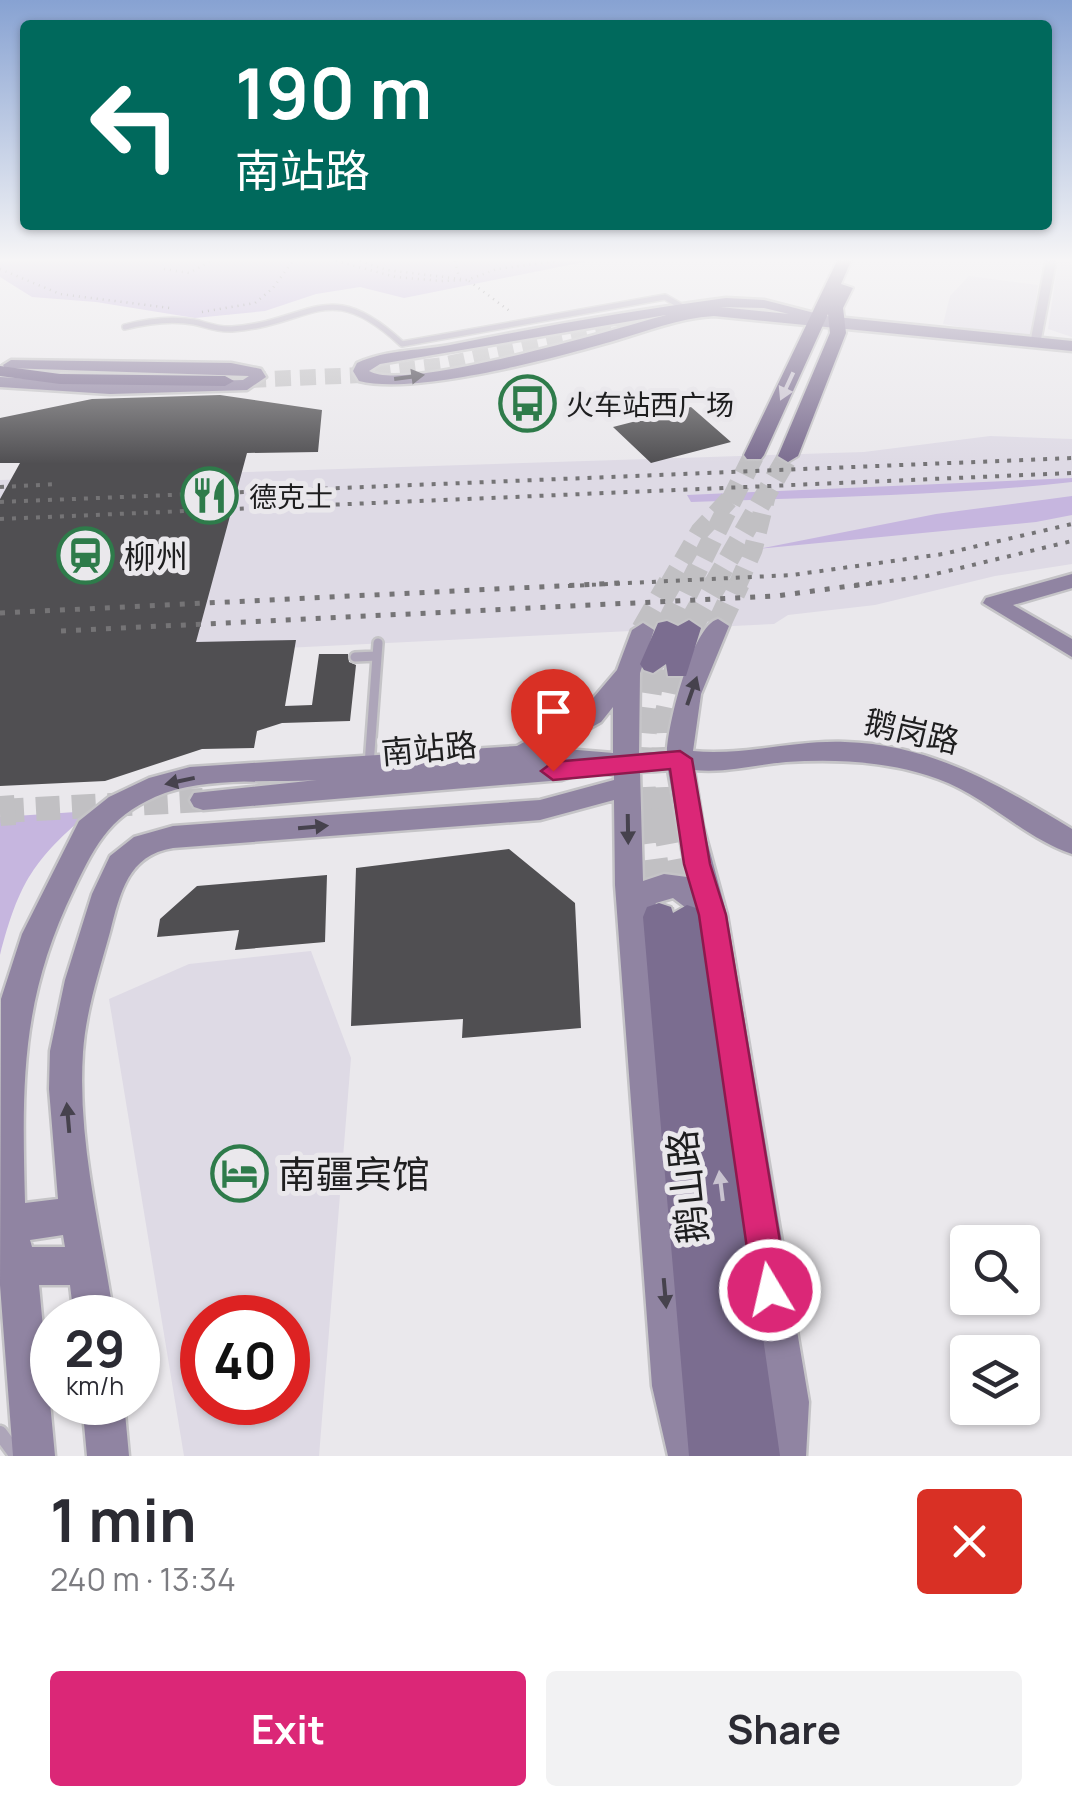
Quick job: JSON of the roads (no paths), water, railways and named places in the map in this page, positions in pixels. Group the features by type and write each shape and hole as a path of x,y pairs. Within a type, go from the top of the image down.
{"main road":[{"path":"754,455 822,329"},
{"path":"788,456 838,333 835,329"},
{"path":"3,371 117,381 225,378"},
{"path":"652,669 666,629"},
{"name":"鹅山路","path":"673,917 713,1456"},
{"name":"鹅山路","path":"673,917 756,1456"}],"street":[{"path":"548,329 449,350 376,360 363,366 362,371 366,378 377,380 459,369 608,338 627,329"},
{"path":"916,329 1072,346"},
{"path":"1036,344 1039,329"},
{"path":"232,368 256,372 258,377 247,385 156,389 3,371 232,368"},
{"path":"1072,582 994,604 1072,649"},
{"path":"689,1456 672,1386 673,917 697,864 680,759 680,736 690,691 718,626"},
{"path":"666,629 652,669 627,775 629,885 673,917 788,1402 786,1456"},
{"path":"519,755 592,716 652,669"},
{"name":"鹅岗路","path":"720,763 782,753 847,751 894,757 945,770 984,788 1072,843"},
{"path":"34,1456 4,1224 4,1099 17,999 37,934 89,829 118,804 190,777 519,755 627,775"},
{"name":"南站路","path":"203,800 475,780 627,775 680,759 720,763"},
{"path":"91,1295 76,1215 65,1088 72,1014 102,906 130,851 168,835 215,836 540,810 627,775"},
{"path":"4,1224 76,1215"},
{"path":"9,1265 88,1266"},
{"path":"105,1425 108,1456"}],"lane":[{"path":"388,329 402,344 482,329"},
{"path":"368,768 378,643"},
{"path":"354,657 378,656"},
{"path":"0,1433 17,1456"}],"tunnel":[{"path":"225,381 361,375 443,365 608,329"},
{"path":"689,586 754,455"},
{"path":"713,586 788,456"},
{"path":"668,586 700,531 737,491"},
{"path":"737,586 753,550 767,493"},
{"path":"643,630 670,583"},
{"path":"667,629 690,583"},
{"path":"689,628 715,583"},
{"path":"718,626 738,583"},
{"path":"645,813 642,756 653,664"},
{"path":"667,813 664,732 677,670"},
{"path":"15,810 0,811 203,800"},
{"path":"644,810 658,915"},
{"path":"667,810 686,913"}],"railway":[{"path":"0,502 1072,458"},
{"path":"0,519 1072,473"},
{"path":"0,487 59,484"},
{"path":"568,586 792,575 943,554 1072,524"},
{"path":"854,586 927,576 1072,541"},
{"path":"0,613 620,583"},
{"path":"61,631 776,596 872,583"}],"place":[{"name":"火车站西广场","path":"527,404"},
{"name":"德克士","path":"210,496"},
{"name":"柳州","path":"85,556"},
{"name":"南疆宾馆","path":"239,1173"}]}
